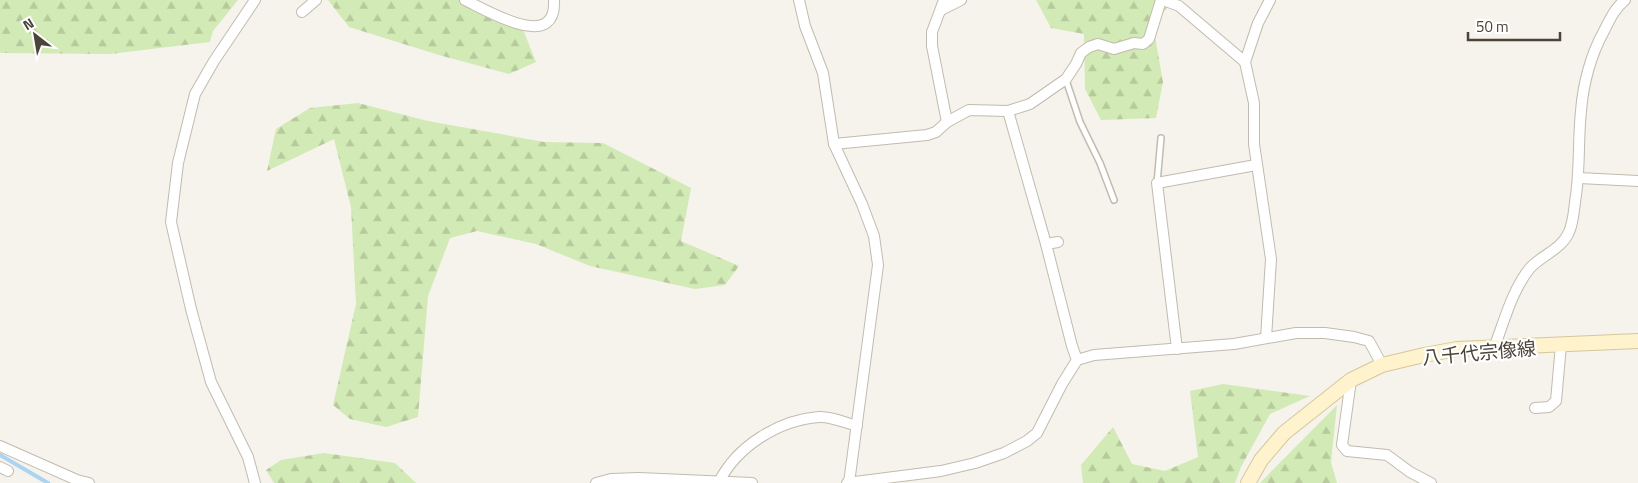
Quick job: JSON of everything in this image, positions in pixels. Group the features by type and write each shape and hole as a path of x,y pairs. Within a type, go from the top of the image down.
{"main road":[{"name":"八千代宗像線","path":"1248,483 1261,460 1284,433 1351,380 1382,365 1457,349 1638,340"}],"street":[{"path":"255,483 248,458 211,382 191,309 171,222 178,162 195,94 214,61 256,0"},
{"path":"302,12 316,0"},
{"path":"465,0 514,23 533,27 544,26 550,21 555,9 554,0"},
{"path":"799,0 805,26 823,73 834,144 862,204 874,236 878,265 848,483 941,471 975,464 1028,441 1036,433 1077,360 1094,355 1234,344 1296,333 1325,333 1369,341 1382,365"},
{"path":"947,122 932,46 932,32 942,5 961,0"},
{"path":"834,144 927,135 936,132 947,122 969,110 1008,111 1030,104 1066,79 1081,53 1089,47 1098,44 1114,48 1146,42 1149,39 1162,0 1179,6 1245,62"},
{"path":"1266,338 1271,259 1256,165 1254,103 1245,62 1258,23 1270,0"},
{"path":"1494,348 1519,284 1531,267 1553,251 1569,233 1579,178 1581,110 1587,76 1596,45 1618,6 1626,0"},
{"path":"1008,111 1077,360"},
{"path":"1177,349 1157,183 1256,165"},
{"path":"1579,178 1638,181"},
{"path":"1046,244 1058,242"},
{"path":"1534,408 1549,406 1556,401 1561,345"},
{"path":"1351,380 1342,445 1347,451 1387,455 1410,472 1431,483"},
{"path":"719,482 726,468 748,445 797,420 822,417 857,426"},
{"path":"0,446 77,480 89,483"},
{"path":"596,483 611,479 639,478 752,483"}],"lane":[{"path":"1066,79 1080,122 1100,162 1114,200"},
{"path":"1157,183 1161,138"}],"green space":[{"path":"0,0 238,0 213,31 210,42 110,54 0,53"},
{"path":"328,0 473,0 520,22 536,62 509,74 439,55 349,27"},
{"path":"1036,0 1174,0 1153,25 1163,82 1156,118 1101,120 1085,89 1084,34 1051,28"},
{"path":"358,103 428,121 544,142 603,143 691,188 681,241 739,266 725,285 695,289 590,266 536,244 477,231 450,238 428,296 418,417 386,427 350,419 333,405 356,304 351,207 334,139 267,171 276,129 310,108"},
{"path":"1223,384 1310,396 1270,414 1241,467 1235,483 1083,483 1081,465 1113,427 1132,464 1165,471 1198,457 1190,391"},
{"path":"1337,405 1331,462 1337,483 1260,483"},
{"path":"324,453 395,463 416,483 274,483 266,470 281,460"}],"waterway":[{"path":"0,455 48,483"}]}
